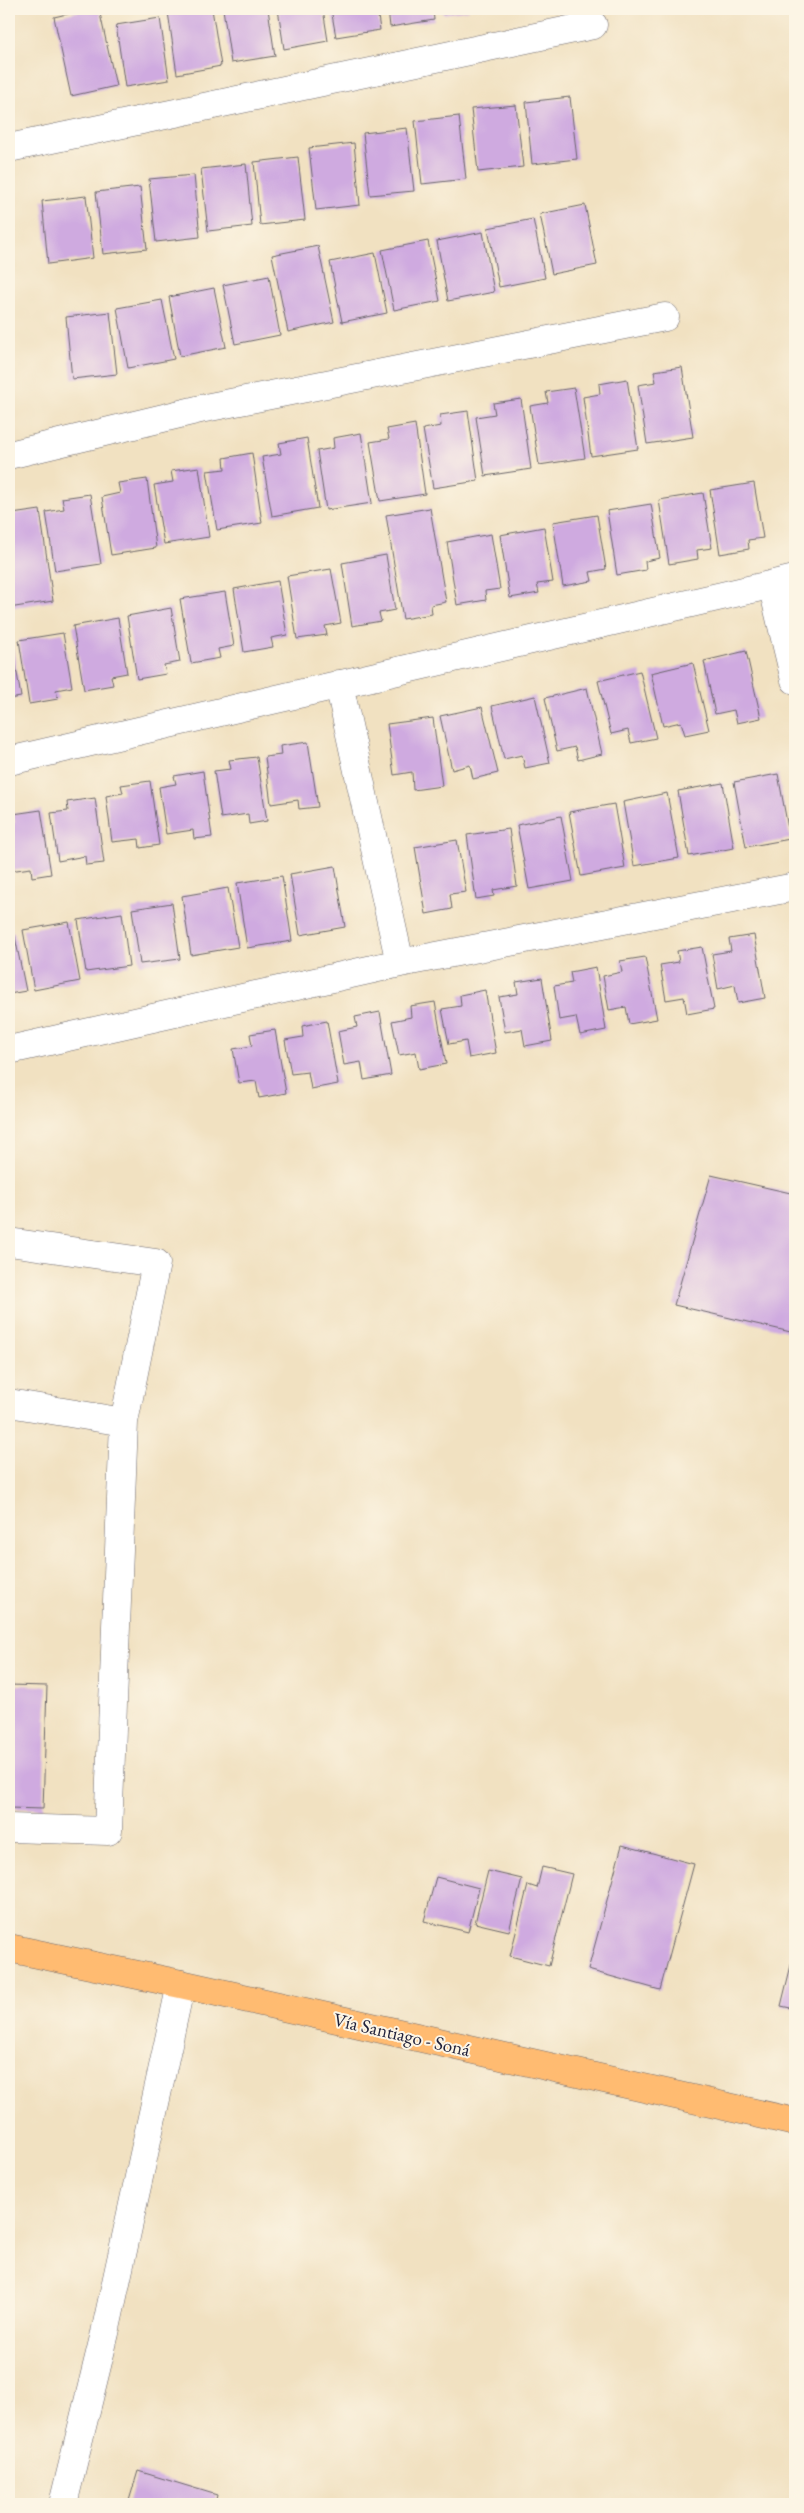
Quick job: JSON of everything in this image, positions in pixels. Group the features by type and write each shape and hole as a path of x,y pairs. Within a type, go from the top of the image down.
{"main road":[{"name":"Vía Santiago - Soná","path":"9,1948 181,1984 795,2122"}],"street":[{"path":"9,148 593,25"},
{"path":"9,455 205,408 665,318"},
{"path":"9,761 784,582 795,680"},
{"path":"339,684 400,964"},
{"path":"9,1050 400,964 795,887"},
{"path":"9,1242 156,1263 124,1422 108,1830 9,1828"},
{"path":"9,1403 124,1422"},
{"path":"63,2504 105,2333 181,1984"}],"building":[{"path":"89,9 99,9 116,86 71,96 54,17"},
{"path":"187,9 212,9 221,66 177,74 168,12"},
{"path":"223,9 268,9 275,56 231,63"},
{"path":"278,9 323,9 328,41 284,49"},
{"path":"331,9 377,9 380,30 336,37"},
{"path":"388,9 433,9 434,20 390,27"},
{"path":"442,9 469,9 469,10 443,14"},
{"path":"160,18 169,80 125,87 116,25"},
{"path":"570,97 577,159 532,164 526,102"},
{"path":"516,105 523,167 478,172 471,109"},
{"path":"459,116 466,179 422,184 415,121"},
{"path":"407,128 414,191 370,195 363,133"},
{"path":"354,143 360,205 316,210 309,148"},
{"path":"298,157 305,220 260,225 254,162"},
{"path":"246,164 252,226 208,231 201,169"},
{"path":"194,175 200,237 156,242 149,179"},
{"path":"140,187 147,249 103,254 96,192"},
{"path":"86,196 93,258 48,264 42,201"},
{"path":"585,205 597,265 552,274 540,214"},
{"path":"533,219 545,278 499,287 488,228"},
{"path":"483,232 494,292 448,301 437,241"},
{"path":"428,241 440,301 394,310 382,250"},
{"path":"318,246 334,322 288,332 272,255"},
{"path":"375,253 387,313 342,322 330,262"},
{"path":"269,276 280,335 235,344 223,285"},
{"path":"214,288 226,347 180,356 169,297"},
{"path":"162,300 174,359 128,368 117,308"},
{"path":"110,312 117,374 72,379 66,317"},
{"path":"682,367 693,437 647,444 638,385 656,382 654,371"},
{"path":"627,379 638,449 591,456 583,397 600,394 599,384"},
{"path":"574,388 585,458 539,465 530,406 548,403 546,392"},
{"path":"521,399 531,469 485,476 476,417 495,414 493,403"},
{"path":"468,411 478,481 433,488 423,429 441,426 440,415"},
{"path":"415,424 425,494 380,501 370,442 389,439 387,429"},
{"path":"361,433 372,503 326,510 317,451 334,448 333,438"},
{"path":"307,438 318,508 272,516 262,457 281,454 279,443"},
{"path":"252,453 262,523 217,530 207,471 225,469 224,458"},
{"path":"199,467 209,537 164,544 154,485 173,482 171,471"},
{"path":"147,479 156,548 111,555 102,497 120,493 118,483"},
{"path":"754,483 763,538 748,540 749,549 720,554 710,490"},
{"path":"703,493 712,548 697,550 698,559 669,564 659,500"},
{"path":"90,494 101,564 55,571 46,512 64,509 62,498"},
{"path":"651,504 660,558 645,561 646,570 617,575 607,511"},
{"path":"430,508 446,602 431,605 432,614 403,619 386,515"},
{"path":"40,510 53,601 9,608 9,525 14,525 12,514"},
{"path":"597,515 606,569 590,572 592,581 563,586 553,522"},
{"path":"544,527 553,582 537,584 539,593 510,598 500,535"},
{"path":"491,534 500,589 485,591 486,600 457,605 447,542"},
{"path":"386,555 395,610 379,613 381,621 352,626 342,563"},
{"path":"331,569 341,623 325,626 327,635 297,639 287,576"},
{"path":"278,581 287,635 271,638 273,647 244,652 234,589"},
{"path":"225,592 234,646 218,649 220,658 191,663 180,599"},
{"path":"171,608 180,662 164,665 166,674 137,679 127,616"},
{"path":"118,618 127,673 111,676 113,685 84,690 73,626"},
{"path":"63,633 72,687 56,690 58,699 29,704 19,640"},
{"path":"9,643 12,643 21,697 9,699"},
{"path":"746,651 761,718 737,723 734,710 715,714 704,661"},
{"path":"693,663 709,730 685,735 681,722 663,726 651,673"},
{"path":"640,671 656,738 631,743 628,730 611,734 598,681"},
{"path":"587,688 602,754 578,760 575,747 557,751 545,698"},
{"path":"535,696 550,763 525,768 522,755 504,759 492,706"},
{"path":"482,707 498,773 473,779 470,765 452,770 440,716"},
{"path":"433,718 442,786 413,790 412,772 394,775 387,724"},
{"path":"308,742 318,807 299,809 298,800 271,804 265,757 281,755 280,746"},
{"path":"257,757 267,821 249,824 248,814 221,818 214,771 231,769 229,760"},
{"path":"203,771 212,837 194,839 193,830 166,834 159,787 176,784 174,776"},
{"path":"778,774 790,839 746,847 734,782"},
{"path":"150,781 159,845 140,848 139,839 112,842 106,796 123,793 121,785"},
{"path":"723,783 734,848 689,856 678,791"},
{"path":"667,793 679,858 634,866 623,802"},
{"path":"95,798 104,863 86,865 85,856 58,861 51,813 68,811 67,802"},
{"path":"614,804 625,868 581,876 569,812"},
{"path":"41,810 51,874 32,877 31,868 9,871 9,823 15,823 13,814"},
{"path":"561,816 573,881 529,889 517,825"},
{"path":"509,829 517,886 493,890 494,896 476,899 467,835"},
{"path":"457,840 466,892 450,894 452,909 426,914 415,847"},
{"path":"335,866 345,927 300,935 290,874"},
{"path":"282,876 292,941 247,948 237,883"},
{"path":"228,888 238,947 191,955 182,896"},
{"path":"172,903 180,959 140,964 132,909"},
{"path":"122,913 129,966 86,972 78,920"},
{"path":"69,922 80,981 34,990 23,930"},
{"path":"14,932 26,991 9,994 9,933"},
{"path":"754,935 765,998 738,1003 735,985 718,989 712,954 731,951 729,939"},
{"path":"702,947 714,1009 687,1014 684,997 666,1000 660,965 679,962 677,951"},
{"path":"645,957 657,1019 629,1024 626,1007 609,1010 603,976 622,972 620,961"},
{"path":"596,967 606,1030 580,1035 576,1017 559,1020 554,986 572,983 570,972"},
{"path":"542,978 552,1041 525,1046 522,1029 505,1032 499,997 518,994 516,982"},
{"path":"485,990 496,1053 469,1058 466,1041 449,1044 442,1009 461,1006 460,995"},
{"path":"435,1002 446,1064 419,1069 416,1052 399,1055 392,1021 411,1017 410,1006"},
{"path":"380,1012 391,1075 364,1080 361,1062 344,1065 338,1031 357,1027 355,1017"},
{"path":"327,1021 338,1084 311,1089 308,1072 291,1074 285,1040 303,1037 302,1026"},
{"path":"275,1030 286,1093 259,1098 256,1081 239,1083 233,1049 252,1046 250,1034"},
{"path":"711,1175 795,1194 795,1333 674,1305"},
{"path":"9,1685 47,1686 43,1809 9,1808"},
{"path":"622,1845 694,1864 660,1990 588,1970"},
{"path":"542,1867 572,1874 549,1966 510,1956 528,1885 537,1888"},
{"path":"488,1871 522,1879 509,1931 475,1923"},
{"path":"436,1877 479,1888 468,1932 424,1921"},
{"path":"795,1949 795,2009 781,2006"},
{"path":"138,2471 217,2495 215,2504 128,2504"}]}
